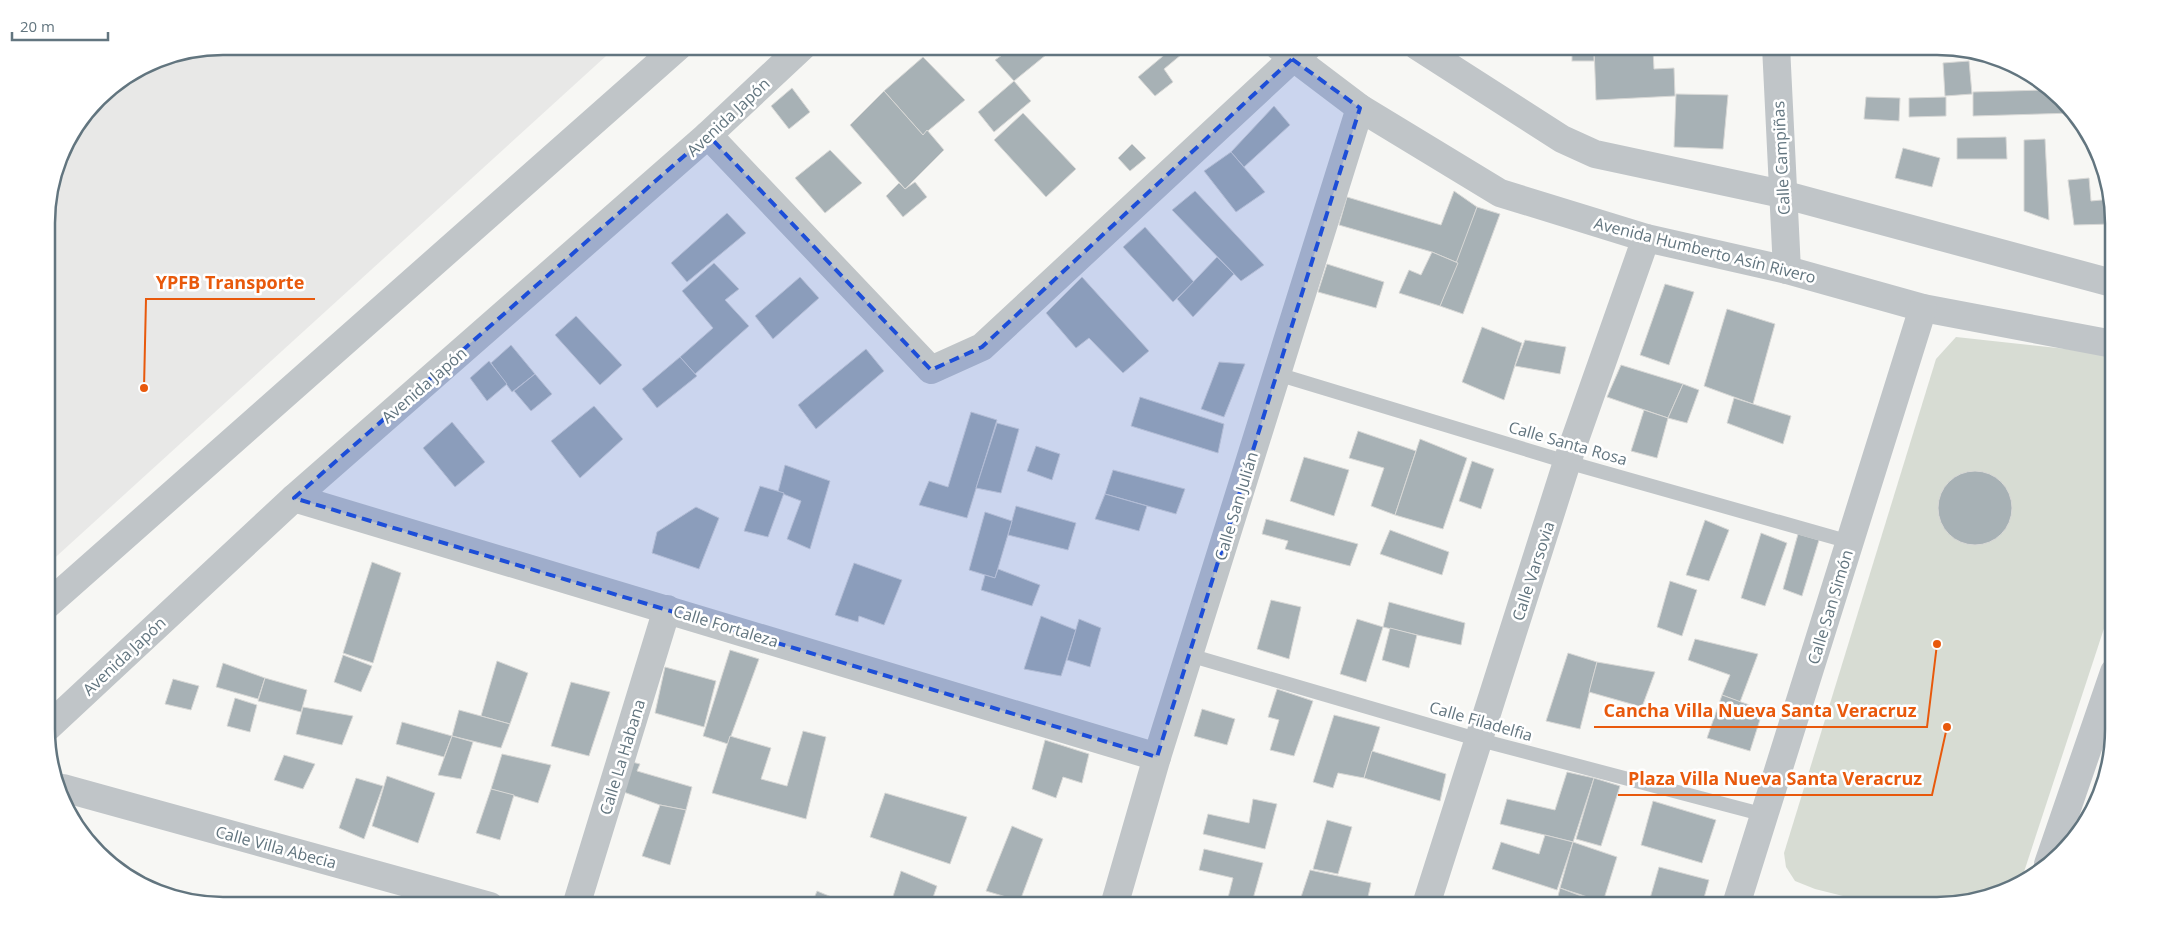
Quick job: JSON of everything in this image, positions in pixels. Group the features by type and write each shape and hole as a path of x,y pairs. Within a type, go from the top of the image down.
{"street":[{"path":"55,599 669,55"},
{"name":"Avenida Japón","path":"55,720 294,498 708,136 794,55"},
{"path":"708,136 931,370 982,347 1288,55"},
{"name":"Avenida Humberto Asín Rivero","path":"1299,55 1360,108 1500,193 1646,238 1788,270 1923,308 2105,342"},
{"path":"1431,55 1562,139 1595,154 1782,194 2105,281"},
{"name":"Calle Campiñas","path":"1776,55 1782,194 1788,270"},
{"name":"Calle San Julián","path":"1117,897 1157,757 1360,108"},
{"name":"Calle Varsovia","path":"1429,897 1567,462 1646,238"},
{"name":"Calle San Simón","path":"1739,897 1923,308"},
{"name":"Calle Fortaleza","path":"294,498 667,608 1157,757"},
{"name":"Calle La Habana","path":"579,897 667,608"},
{"path":"2053,850 2105,700"},
{"name":"Calle Villa Abecia","path":"67,789 457,897"}],"lane":[{"name":"Calle Santa Rosa","path":"1276,374 1567,462 1850,542"},
{"name":"Calle Filadelfia","path":"1189,655 1480,740 1765,815"}],"highlighted area":[{"path":"1292,59 1360,108 1157,757 294,498 708,135 931,370 982,347"}],"shaded area":[{"path":"212,55 607,55 55,558 55,212 58,191 72,149 90,121 104,104 139,78 159,68 191,58"},
{"path":"1956,337 2105,353 2105,625 2024,873 1991,888 1948,897 1847,897 1815,889 1795,881 1786,867 1784,853 1936,359"}],"building":[{"path":"1002,55 1046,55 1014,81 995,60"},
{"path":"1164,55 1181,55 1164,69 1173,82 1155,96 1138,77"},
{"path":"1572,55 1594,55 1594,61 1572,61"},
{"path":"1594,55 1653,55 1654,69 1674,68 1675,96 1596,100"},
{"path":"923,57 965,100 923,135 884,91"},
{"path":"1969,61 1972,94 1945,96 1943,63"},
{"path":"1014,81 1031,101 994,132 978,112"},
{"path":"792,88 810,112 789,129 771,106"},
{"path":"2039,90 2064,113 1973,116 1973,92"},
{"path":"884,91 923,135 927,130 944,150 905,189 850,125"},
{"path":"1676,94 1728,95 1723,149 1674,147"},
{"path":"1866,97 1900,98 1899,121 1864,119"},
{"path":"1946,97 1946,116 1909,117 1909,98"},
{"path":"1274,106 1290,125 1244,167 1231,152"},
{"path":"1023,113 1076,169 1046,197 994,140"},
{"path":"2006,137 2007,159 1957,159 1957,138"},
{"path":"2045,139 2049,220 2024,211 2024,140"},
{"path":"1132,144 1146,158 1130,171 1118,158"},
{"path":"1903,148 1940,158 1932,187 1895,178"},
{"path":"830,150 862,183 825,213 795,178"},
{"path":"1231,152 1265,192 1236,212 1204,171"},
{"path":"2089,178 2091,201 2104,200 2105,224 2074,225 2068,180"},
{"path":"915,182 927,197 903,217 886,196 899,183 905,189"},
{"path":"1195,191 1264,265 1241,281 1172,210"},
{"path":"1454,191 1477,207 1458,263 1432,252 1339,225 1347,197 1441,225"},
{"path":"1477,207 1500,214 1463,314 1440,306"},
{"path":"727,213 746,233 687,282 671,263"},
{"path":"1145,227 1194,282 1173,302 1123,247"},
{"path":"1432,252 1458,263 1440,306 1399,293 1409,270 1421,275"},
{"path":"1217,257 1234,274 1193,317 1177,299"},
{"path":"714,263 739,289 725,300 749,326 695,374 680,357 713,328 682,291"},
{"path":"1327,264 1384,282 1376,308 1318,292"},
{"path":"800,277 819,298 773,339 755,316"},
{"path":"1082,277 1149,351 1123,373 1089,338 1076,348 1046,313"},
{"path":"1665,284 1694,292 1669,365 1640,355"},
{"path":"1727,309 1775,324 1753,404 1704,386"},
{"path":"576,316 622,365 600,385 555,335"},
{"path":"1482,327 1522,343 1504,400 1462,382"},
{"path":"1525,340 1566,347 1560,374 1515,366"},
{"path":"511,345 535,374 512,392 491,363"},
{"path":"866,349 884,371 816,429 798,405"},
{"path":"680,357 697,376 657,408 642,389"},
{"path":"489,361 507,384 487,401 470,378"},
{"path":"1219,362 1245,364 1224,417 1201,409"},
{"path":"1621,365 1683,384 1668,418 1607,397"},
{"path":"535,374 552,394 531,411 514,391"},
{"path":"1683,384 1699,390 1687,423 1668,418"},
{"path":"1140,397 1224,424 1218,453 1131,426"},
{"path":"1734,398 1791,416 1783,444 1727,423"},
{"path":"594,406 623,439 580,478 551,441"},
{"path":"1644,410 1668,418 1657,458 1631,451"},
{"path":"971,412 997,420 967,518 919,505 929,481 948,487"},
{"path":"452,422 485,462 455,487 423,448"},
{"path":"997,423 1019,429 1001,493 976,488"},
{"path":"1358,431 1416,451 1395,515 1371,506 1384,468 1349,458"},
{"path":"1420,439 1467,458 1443,529 1395,515"},
{"path":"1036,446 1060,454 1052,480 1027,471"},
{"path":"1304,457 1349,470 1334,516 1290,501"},
{"path":"1472,461 1494,469 1481,509 1459,501"},
{"path":"785,465 830,481 810,549 787,539 801,501 778,492"},
{"path":"1113,470 1185,489 1176,514 1105,494"},
{"path":"1968,471 1982,471 1996,477 2006,487 2012,501 2010,522 1996,539 1982,545 1968,545 1954,539 1944,529 1938,515 1938,501 1944,487 1954,477"},
{"path":"760,486 784,493 768,537 744,531"},
{"path":"1105,494 1147,506 1139,531 1095,519"},
{"path":"1016,506 1076,523 1068,550 1008,535"},
{"path":"696,507 719,518 699,569 652,553 657,532"},
{"path":"985,512 1012,521 995,578 969,570"},
{"path":"1266,519 1358,544 1350,566 1285,549 1288,541 1262,534"},
{"path":"1705,520 1729,530 1709,581 1686,575"},
{"path":"1390,530 1449,552 1442,575 1380,554"},
{"path":"1761,533 1787,543 1765,606 1741,598"},
{"path":"1798,534 1819,540 1802,596 1783,589"},
{"path":"372,562 401,573 373,663 343,653"},
{"path":"854,563 902,580 884,625 859,616 858,622 835,615"},
{"path":"998,569 1040,585 1032,606 981,590 985,575 995,578"},
{"path":"1670,581 1697,590 1682,636 1657,627"},
{"path":"1271,600 1301,607 1289,659 1257,649"},
{"path":"1389,602 1465,623 1461,645 1383,627"},
{"path":"1041,616 1076,630 1061,676 1024,669"},
{"path":"1079,619 1101,628 1090,667 1067,660"},
{"path":"1357,619 1383,627 1366,682 1340,674"},
{"path":"1390,628 1417,635 1409,668 1382,660"},
{"path":"1695,639 1758,654 1740,702 1722,695 1730,675 1688,660"},
{"path":"730,650 759,659 728,744 703,736"},
{"path":"1568,653 1597,662 1580,729 1546,721"},
{"path":"343,655 372,666 361,692 334,682"},
{"path":"497,661 528,673 510,724 481,716"},
{"path":"1597,662 1655,672 1642,707 1589,692"},
{"path":"223,663 265,678 258,699 216,687"},
{"path":"665,667 716,681 704,727 655,713"},
{"path":"265,678 307,690 301,712 258,701"},
{"path":"173,679 199,686 191,710 165,704"},
{"path":"571,682 610,692 589,756 551,746"},
{"path":"1277,689 1313,701 1294,756 1270,750 1279,720 1268,717"},
{"path":"1722,695 1763,710 1750,751 1707,738"},
{"path":"235,698 257,705 250,732 227,726"},
{"path":"303,707 353,716 342,745 296,734"},
{"path":"1202,709 1235,719 1227,745 1194,736"},
{"path":"459,710 510,724 501,748 452,736"},
{"path":"1334,715 1380,727 1364,778 1338,773 1333,788 1313,782"},
{"path":"402,722 452,736 444,757 396,744"},
{"path":"803,731 826,737 806,819 712,793 730,736 771,748 761,779 787,786"},
{"path":"452,736 473,742 461,779 438,775"},
{"path":"1045,740 1089,754 1082,783 1063,777 1056,798 1032,789"},
{"path":"1372,751 1446,774 1440,801 1364,778"},
{"path":"502,754 551,765 538,803 491,789"},
{"path":"284,755 315,764 303,789 274,780"},
{"path":"624,760 640,764 637,771 692,787 686,810 660,805 618,790"},
{"path":"1567,772 1594,778 1573,842 1500,824 1507,799 1555,810"},
{"path":"387,776 435,793 418,843 372,826"},
{"path":"356,778 383,786 364,839 339,828"},
{"path":"1594,778 1620,786 1601,846 1576,839"},
{"path":"491,789 514,795 500,840 476,833"},
{"path":"885,793 967,817 950,864 870,837"},
{"path":"1253,799 1277,804 1265,849 1203,834 1208,814 1249,823"},
{"path":"1653,801 1716,820 1702,863 1641,845"},
{"path":"660,805 686,810 670,865 642,856"},
{"path":"1327,820 1352,827 1338,874 1313,869"},
{"path":"1012,826 1043,839 1021,897 1006,897 986,891"},
{"path":"1545,835 1573,842 1557,890 1492,869 1501,842 1539,854"},
{"path":"1573,842 1617,857 1605,897 1588,897 1560,888"},
{"path":"1204,849 1263,863 1254,897 1228,897 1233,878 1199,870"},
{"path":"1659,867 1709,880 1704,897 1650,897"},
{"path":"1310,870 1371,883 1368,897 1301,897"},
{"path":"901,871 937,886 933,897 893,897"},
{"path":"1560,888 1584,897 1558,897"},
{"path":"817,891 831,897 815,897"}],"place":[{"name":"YPFB Transporte","path":"144,388"},
{"name":"Cancha Villa Nueva Santa Veracruz","path":"1937,644"},
{"name":"Plaza Villa Nueva Santa Veracruz","path":"1947,727"}]}
